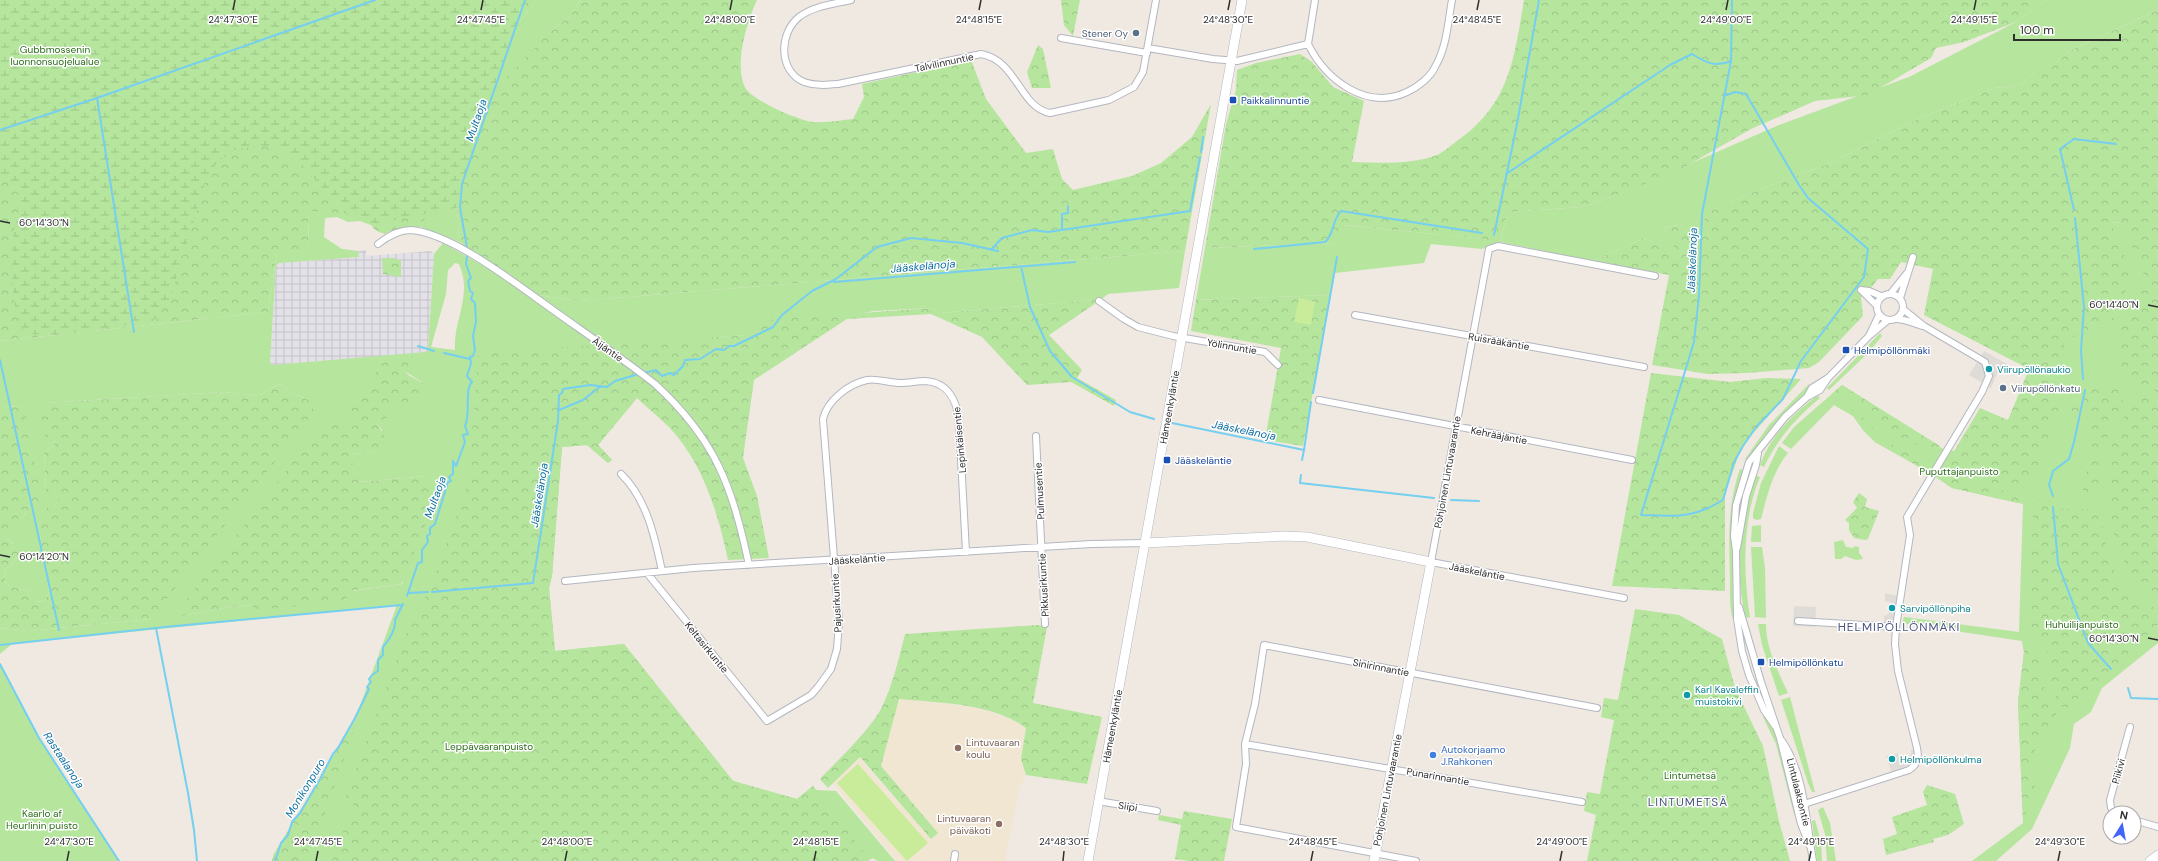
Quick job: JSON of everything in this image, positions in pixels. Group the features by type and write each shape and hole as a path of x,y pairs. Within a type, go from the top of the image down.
{"street":[{"name":"Talvilinnuntie","path":"851,0 815,8 802,14 789,27 784,41 784,55 788,67 800,79 818,85 838,84 981,54 997,60 1010,73 1034,105 1044,112 1053,113 1109,100 1126,93 1139,81 1148,50 1156,0"},
{"name":"Hämeenkyläntie","path":"1088,861 1242,0"},
{"path":"1315,0 1308,44 1316,61 1329,75 1344,86 1360,94 1373,98 1400,95 1414,89 1436,66 1443,47 1452,0"},
{"path":"1062,38 1231,61 1308,44"},
{"name":"Äijäntie","path":"378,244 394,234 404,230 412,230 430,235 468,253 502,273 655,384 695,425 718,463 730,489 749,565"},
{"name":"Pohjoinen Lintuvaarantie","path":"1374,857 1431,562 1488,252 1491,247 1498,246 1655,276"},
{"path":"1801,805 1909,770 1916,763 1918,756 1898,671 1895,644 1896,627 1910,535 1907,517 1986,385 1989,370 1985,362 1979,357 1924,326 1903,309 1900,298 1913,257"},
{"path":"1907,273 1891,293 1881,296 1868,291 1860,290 1876,305 1879,315 1888,320 1896,318 1924,326"},
{"path":"1891,293 1900,298"},
{"path":"1876,305 1881,296"},
{"name":"Yölinnuntie","path":"1099,301 1124,320 1138,327 1181,337 1265,352 1278,365"},
{"path":"1896,318 1903,309"},
{"name":"Ruisrääkäntie","path":"1355,315 1644,367"},
{"name":"Lintulaaksontie","path":"1869,336 1879,315"},
{"name":"Lintulaaksontie","path":"1813,861 1810,849 1809,823 1801,805 1775,726 1737,599 1734,525 1739,492 1749,462 1758,453 1776,426 1807,397 1812,388 1828,378 1869,336 1888,320"},
{"name":"Lepinkäisentie","path":"827,406 845,391 867,380 898,383 932,382 940,385 951,395 958,407 966,552"},
{"name":"Kehrääjäntie","path":"1319,400 1632,460"},
{"name":"Pajusirkuntie","path":"767,721 811,695 826,678 831,669 837,649 839,622 823,419 827,406"},
{"name":"Pulmusentie","path":"1036,436 1042,547"},
{"path":"621,474 629,482 653,529 662,571"},
{"name":"Jääskeläntie","path":"565,581 662,571 749,565 834,561 1042,547 1285,536 1307,537 1624,598"},
{"name":"Pikkusirkuntie","path":"1042,547 1045,624"},
{"name":"Keltasirkuntie","path":"647,573 767,721"},
{"path":"1798,621 1896,627"},
{"name":"Sinirinnantie","path":"1245,744 1255,704 1264,645 1597,708"},
{"name":"Piikivi","path":"2111,805 2110,800 2130,727"},
{"path":"1245,744 1246,764 1236,827 1374,857 1416,861"},
{"name":"Punarinnantie","path":"1245,744 1582,802"},
{"name":"Siipi","path":"1098,801 1157,811"},
{"path":"2142,822 2158,827"},
{"path":"954,861 955,854"},
{"path":"2150,861 2158,855"}],"shaded area":[{"path":"366,250 367,256 431,251 434,254 428,350 425,353 272,365 270,363 276,266 279,263 358,257 358,251"},
{"name":"Viirupöllönaukio","path":"1984,351 2007,364 2003,371 1998,371 1991,388 1969,375"},
{"name":"Sarvipöllönpiha","path":"1885,593 1898,596 1894,618 1888,623 1884,623 1884,616 1889,614 1888,609 1891,602 1885,601"},
{"path":"1794,606 1816,607 1815,627 1793,626"},
{"path":"899,699 975,707 1018,722 1026,728 1021,759 1026,775 1019,789 1005,861 897,861 833,783 860,757 864,764 931,839 938,833 881,766"},
{"name":"Helmipöllönkulma","path":"1914,749 1913,761 1907,766 1892,773 1886,756 1898,753 1899,763 1904,764 1911,754 1911,750"}],"green space":[{"name":"Gubbmossenin luonnonsuojelualue","path":"0,0 536,0 501,46 344,213 308,211 309,250 277,253 268,312 0,341"},
{"name":"Gubbmossenin luonnonsuojelualue","path":"0,0 525,0 462,184 460,207 371,225 344,213 302,165 277,149 259,146 233,150 216,164 205,184 171,295 157,319 70,334 36,335 24,332 16,310 12,286 12,274 13,238 19,199 13,185 0,175"},
{"path":"536,0 580,0 571,15 550,32 457,202 459,242 421,227 425,219 371,225 360,221 348,222 337,217 325,218 324,237 342,249 358,251 359,257 279,263 276,266 270,362 272,365 425,352 428,350 434,254 443,243 498,274 596,344 637,398 598,445 612,460 608,463 587,445 562,447 552,576 549,588 555,651 624,644 733,781 797,799 813,786 816,790 836,791 895,861 878,861 872,858 868,861 272,861 274,854 354,722 397,605 12,644 0,654 0,628 28,631 151,619 309,400 290,392 281,384 271,388 259,396 224,392 44,403 55,439 54,446 44,452 46,491 55,495 58,499 55,506 38,523 49,592 45,600 36,602 33,592 6,585 4,571 17,558 13,543 2,537 32,508 24,406 0,407 0,341 268,312 277,253 309,249 308,210 501,46","holes":["455,263 459,264 463,275 464,286 462,307 455,339 455,350 431,347 446,294 448,270","385,359 425,384 385,407 374,420 382,430 375,452 349,454 357,482 428,476 402,584 253,605 228,607 182,616 350,428 358,424 352,408"]},
{"path":"580,0 757,0 749,20 743,44 741,57 742,80 746,89 757,99 807,121 828,122 853,119 864,97 862,84 971,60 986,99 1026,153 1053,149 1062,179 1073,190 1132,176 1161,163 1192,137 1211,104 1185,251 579,301 537,295 459,242 457,202 480,105 550,32 571,15"},
{"path":"1061,0 1080,0 1073,36 1064,25"},
{"path":"1524,0 2046,0 2016,22 1964,42 1936,48 1931,58 1868,95 1815,101 1751,129 1681,169 1618,195 1581,207 1510,212 1506,219 1500,242 1482,249 1483,239 1345,225 1339,243 1205,248 1226,124 1236,90 1237,70 1256,63 1300,54 1312,62 1333,87 1364,101 1352,162 1395,163 1427,158 1442,152 1475,127 1499,96 1507,79 1517,42"},
{"path":"2046,0 2158,0 2158,10 2067,52 2051,68 2040,68 2019,86 1994,88 1918,119 1828,164 1763,188 1710,211 1705,220 1663,228 1678,254 1644,238 1593,261 1500,242 1506,219 1510,212 1581,207 1618,195 1779,125 1909,77 2016,22"},
{"path":"2158,10 2158,392 2119,375 2118,328 2140,291 2144,270 2120,223 2111,222 2121,250 2133,270 2132,276 2113,320 2102,328 2065,339 2061,373 2038,371 2036,379 2066,385 2067,388 2029,488 1988,482 1947,463 1980,408 2008,420 2029,369 1924,315 1933,269 1901,262 1890,279 1878,279 1871,288 1865,289 1861,298 1863,316 1819,362 1809,368 1747,373 1708,374 1652,365 1669,275 1593,261 1644,238 1677,253 1663,228 1704,220 1710,211 1763,188 1828,164 1918,119 1994,88 2019,86 2040,68 2051,68 2067,52"},
{"path":"1038,45 1043,49 1051,88 1032,88 1027,72"},
{"path":"431,195 425,219 421,227 407,227 385,234 376,230 370,223 368,217"},
{"name":"Huhuilijanpuisto","path":"2099,221 2158,227 2158,643 2102,688 2091,712 2074,724 2070,748 2032,829 1996,861 1972,861 2023,823 2018,702 2024,652 2022,641 1902,623 1904,617 2019,632 2023,504 1952,488 1929,472 1875,442 1863,430 1853,416 1834,405 1791,449 1782,443 1794,427 1842,385 1943,449 1955,451 2031,484 2036,379 2055,293"},
{"path":"1344,225 1484,239 1482,249 1431,244 1424,263 1335,273 1328,295 1196,300 1205,248 1338,243"},
{"path":"1185,251 1179,288 1108,294 1099,301 1093,300 940,313 930,308 874,311 746,335 608,345 537,295 579,301"},
{"path":"382,258 394,258 401,261 401,277 383,274"},
{"path":"1335,273 1303,446 1265,440 1281,348 1191,331 1196,300 1328,295"},
{"path":"1299,298 1315,302 1311,325 1294,322"},
{"name":"Leppävaaranpuisto","path":"1093,300 1099,301 1049,335 1082,370 1077,378 1116,400 1114,406 1071,382 1027,385 982,337 931,314 847,319 754,380 743,458 757,496 769,558 728,560 708,489 691,456 669,427 637,398 598,445 612,460 608,463 587,445 562,447 552,576 549,588 555,651 624,644 733,781 797,799 813,786 862,850 872,858 868,861 332,861 354,803 343,804 408,629 431,586 468,484 478,353 746,335 753,321 930,308 940,313"},
{"path":"1880,333 1882,336 1866,355 1829,390 1827,388"},
{"path":"414,356 419,368 402,369 410,376 425,384 418,402 385,407 387,420 375,420 386,439 375,452 349,454 354,468 361,469 358,482 428,476 430,514 401,584 350,591 345,602 255,610 252,605 228,607 182,616 176,613 313,436 335,418 350,428 357,424 351,408 385,359"},
{"path":"1651,373 1730,382 1767,378 1801,379 1742,446 1725,493 1725,591 1612,586"},
{"path":"281,384 290,392 309,400 314,412 151,619 28,631 0,628 0,407 24,406 42,503 24,515 21,530 3,537 20,548 17,558 4,571 6,585 33,592 37,602 45,600 49,592 38,523 47,508 55,506 58,499 55,495 46,492 44,452 54,446 55,440 45,436 41,414 44,403 224,392 259,396 271,388"},
{"path":"1809,384 1811,387 1776,422 1748,460 1745,459 1769,425"},
{"path":"1842,385 1940,446 1936,453 1892,434 1873,415 1835,391"},
{"path":"2098,387 2124,391 2121,407 2100,458 2101,492 2099,497 2085,497 2083,489 2085,475 2093,460 2090,426 2087,416 2071,411 2075,393 2078,388"},
{"path":"1818,395 1820,398 1788,429 1775,447 1764,467 1760,465 1770,444 1784,426"},
{"path":"2139,395 2158,401 2158,596 2146,590 2130,575 2115,540 2109,505 2109,454 2120,424 2128,410 2129,403"},
{"path":"1832,399 1849,407 1862,417 1883,439 1897,447 1932,461 1926,471 1875,442 1863,430 1853,416 1834,405"},
{"path":"1779,446 1788,453 1774,476 1761,519 1756,520 1753,518 1753,513 1761,483"},
{"path":"1944,467 1972,483 2021,495 2018,503 1952,488 1937,478"},
{"path":"1740,469 1743,470 1734,507 1732,544 1736,620 1733,620 1730,599 1730,523 1733,496"},
{"path":"1755,475 1760,477 1754,494 1747,528 1745,564 1750,617 1746,618 1740,582 1740,546 1746,510"},
{"path":"1859,493 1867,499 1865,507 1879,511 1868,539 1865,540 1854,538 1849,530 1849,523 1845,520 1857,508 1853,502"},
{"path":"2034,499 2063,509 2099,509 2106,545 2114,569 2120,580 2127,590 2138,600 2158,609 2158,624 2128,654 2065,710 2051,690 2051,657 2039,641 2031,635 2028,628"},
{"path":"1761,525 1761,542 1751,542 1752,526"},
{"path":"1843,540 1846,547 1859,547 1859,553 1863,558 1856,560 1845,556 1841,559 1835,559 1834,542"},
{"path":"1751,547 1762,547 1765,568 1766,618 1755,617"},
{"name":"Lintumetsä","path":"1635,609 1679,615 1722,639 1735,688 1763,746 1779,821 1790,861 1587,861 1596,815 1584,811 1587,792 1600,794 1614,720 1601,717 1604,698 1618,700"},
{"path":"1758,624 1766,624 1770,651 1788,693 1779,696 1762,645"},
{"path":"1038,625 1047,627 1033,703 1102,717 1087,784 1026,775 1021,759 1026,728 998,713 948,703 899,699 881,766 938,833 931,839 860,757 828,788 820,779 845,754 877,716 893,680 905,634"},
{"path":"2022,641 2040,655 2046,700 2058,712 2036,746 2031,764 2035,786 2034,792 2023,821 2018,702 2024,652"},
{"name":"Kaarlo af Heurlinin puisto","path":"0,664 39,738 119,861 0,861"},
{"path":"1790,697 1815,792 1812,792 1808,783 1781,700"},
{"path":"1765,715 1775,732 1797,813 1794,814 1776,744 1763,717"},
{"path":"354,722 355,726 309,861 272,861 274,854"},
{"path":"858,764 928,843 907,861 837,783"},
{"path":"1927,785 1955,794 1964,824 1948,835 1933,839 1934,842 1886,855 1883,839 1897,834 1892,817 1927,805 1923,792"},
{"path":"1823,807 1830,823 1836,861 1827,861 1825,834 1818,810"},
{"path":"1184,811 1232,819 1224,861 1189,861 1175,859 1181,825 1158,820 1159,815 1182,819"},
{"path":"1815,820 1821,842 1822,861 1817,861 1812,821"}],"waterway":[{"path":"0,130 97,98 375,0"},
{"name":"Multaoja","path":"467,248 460,207 462,184 525,0"},
{"path":"1494,235 1517,124 1539,0"},
{"path":"1724,96 1735,92 1746,94 1808,198 1868,249 1864,277 1801,361 1783,399 1756,427 1743,446 1734,462 1723,500 1702,510 1684,515 1641,515 1694,342 1699,295 1702,214 1731,61 1732,0"},
{"path":"1506,174 1670,65 1692,54 1706,62 1715,64 1731,61"},
{"path":"97,98 134,332"},
{"path":"1201,152 1203,137"},
{"path":"2074,210 2060,149 2074,139 2116,144"},
{"path":"991,250 1002,238 1032,230 1048,232 1190,211 1200,157"},
{"path":"1062,229 1062,214 1068,213 1068,206"},
{"path":"1254,249 1325,242 1328,239 1341,211 1482,233"},
{"path":"2075,218 2084,307 2081,350 2083,379"},
{"name":"Jääskelänoja","path":"644,373 656,370 662,376 670,373 674,375 683,366 685,360 700,359 716,349 724,350 729,346 734,346 773,327 782,315 812,291 836,279 877,247 911,238 962,243 998,251"},
{"name":"Multaoja","path":"407,596 418,563 422,562 422,550 428,542 427,536 430,534 430,528 435,524 448,482 451,481 449,477 453,474 453,461 456,466 465,442 463,435 468,434 465,426 468,415 468,391 472,382 467,376 471,363 470,357 473,356 475,350 473,336 476,322 475,303 471,299 473,293 470,291 468,281 471,278 466,264 467,256"},
{"path":"1313,393 1337,257"},
{"name":"Jääskelänoja","path":"834,282 1075,262"},
{"name":"Jääskelänoja","path":"1021,266 1030,307 1050,351 1072,377 1130,412 1154,419"},
{"path":"418,346 434,351"},
{"path":"444,353 470,359"},
{"path":"0,360 59,630"},
{"name":"Jääskelänoja","path":"432,592 533,583 558,421 559,395 562,393 563,389 590,385 607,387 615,381 639,374"},
{"path":"559,410 583,400 601,386"},
{"path":"2053,496 2049,485 2053,471 2069,459 2085,390"},
{"path":"1304,450 1311,402"},
{"name":"Jääskelänoja","path":"1172,423 1304,450 1302,460"},
{"name":"Jääskelänoja","path":"1301,475 1300,483 1434,498"},
{"name":"Jääskelänoja","path":"1451,500 1479,501"},
{"path":"2053,507 2058,564 2088,643 2111,669"},
{"name":"Jääskelänoja","path":"408,593 428,592"},
{"name":"Monikonpuro","path":"275,861 281,843 288,835 292,822 300,813 355,718 369,689 367,687 371,682 369,679 378,671 378,660 383,655 383,647 392,634 395,620 403,604"},
{"path":"0,645 165,627 402,605"},
{"path":"156,628 188,793 197,861"},
{"name":"Rastaalanoja","path":"0,664 39,738 119,861"},
{"path":"2128,688 2131,698 2158,699"}],"place":[{"name":"Stener Oy","path":"1136,33"},
{"name":"Paikkalinnuntie","path":"1233,100"},
{"name":"Helmipöllönmäki","path":"1846,350"},
{"name":"Viirupöllönaukio","path":"1989,369"},
{"name":"Viirupöllönkatu","path":"2003,388"},
{"name":"Jääskeläntie","path":"1167,460"},
{"name":"Sarvipöllönpiha","path":"1892,608"},
{"name":"Helmipöllönkatu","path":"1761,662"},
{"name":"Karl Kavaleffin muistokivi","path":"1687,695"},
{"name":"Lintuvaaran koulu","path":"958,748"},
{"name":"Autokorjaamo J.Rahkonen","path":"1433,755"},
{"name":"Helmipöllönkulma","path":"1892,759"},
{"name":"Lintuvaaran päiväkoti","path":"999,824"}],"district":[{"name":"HELMIPÖLLÖNMÄKI","path":"1899,627"},
{"name":"LINTUMETSÄ","path":"1688,802"}],"park label":[{"name":"Puputtajanpuisto","path":"1959,471"}]}
